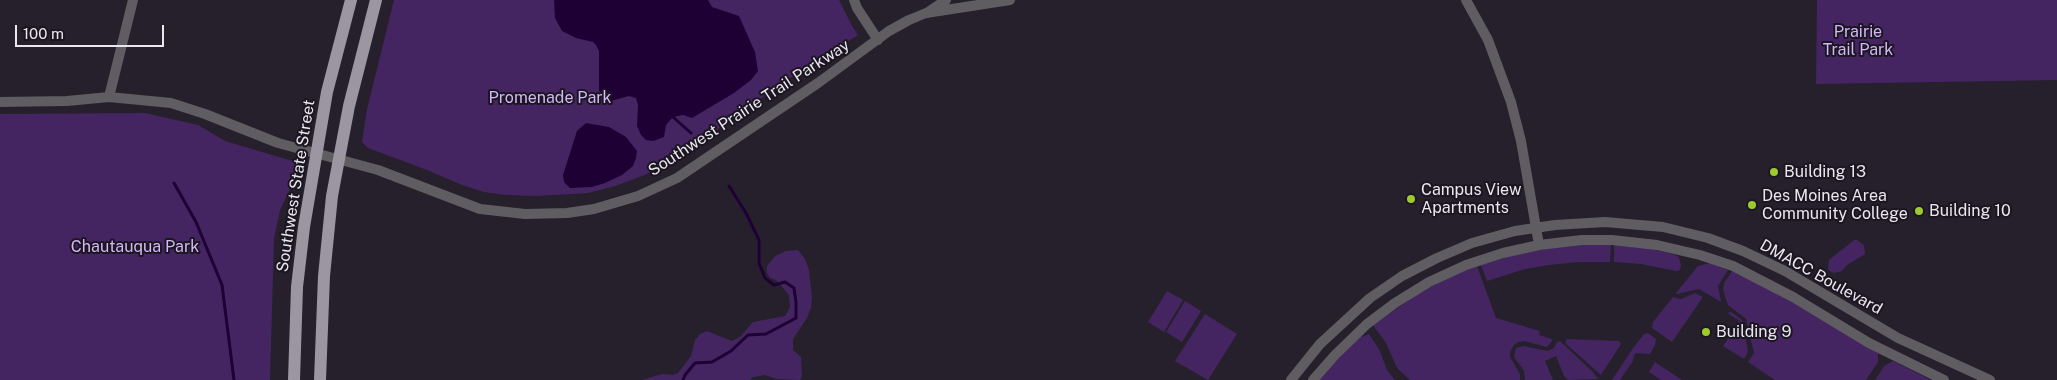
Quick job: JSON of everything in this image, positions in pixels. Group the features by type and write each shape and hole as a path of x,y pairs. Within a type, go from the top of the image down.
{"main road":[{"name":"Southwest State Street","path":"294,380 297,287 304,227 327,92 351,0"},
{"path":"362,56 368,0"},
{"path":"320,380 326,255 339,158 376,0"}],"street":[{"path":"109,97 133,0"},
{"path":"854,0 857,8 878,40"},
{"name":"Southwest Prairie Trail Parkway","path":"0,102 67,101 109,97 171,103 205,114 269,140 339,158 403,179 463,204 496,212 557,214 594,208 638,196 677,178 908,20 926,13 946,0"},
{"name":"Southwest Prairie Trail Parkway","path":"926,13 1010,0"},
{"path":"1466,0 1488,40 1507,89 1521,141 1538,245"},
{"name":"DMACC Boulevard","path":"1291,380 1320,344 1336,328 1370,298 1402,276 1472,243 1534,227 1590,222 1663,227 1718,241 1755,256 1784,271 1898,338 1990,380"},
{"name":"DMACC Boulevard","path":"1313,380 1335,355 1367,324 1415,290 1466,265 1503,253 1538,245 1582,240 1612,240 1657,245 1707,257 1750,274 1870,343 1944,380"}],"green space":[{"name":"Promenade Park","path":"394,0 839,0 858,35 803,69 687,151 645,175 588,193 537,196 505,195 484,192 462,185 368,148 362,142 367,109"},
{"name":"Prairie Trail Park","path":"1817,0 2057,0 2057,80 1816,84"},
{"name":"Chautauqua Park","path":"145,113 198,125 225,141 299,163 296,177 280,210 274,239 270,380 0,380 0,114"},
{"path":"1854,240 1864,245 1865,254 1847,265 1842,271 1831,272 1828,269 1829,260"},
{"path":"1581,245 1611,245 1610,262 1579,262 1549,265 1525,269 1487,281 1481,265 1528,251"},
{"path":"1614,245 1652,249 1673,254 1679,257 1681,266 1679,271 1676,271 1641,264 1614,262"},
{"path":"798,250 805,259 809,270 812,298 807,318 793,339 793,350 801,357 802,376 800,380 777,379 765,375 753,377 750,380 642,380 662,374 673,375 678,373 691,356 695,340 700,334 707,331 732,341 740,337 753,322 785,316 790,307 789,295 776,280 770,278 767,273 767,266 775,256 786,251"},
{"path":"1710,263 1728,270 1718,286 1721,302 1699,289 1676,293 1698,266"},
{"path":"1477,266 1496,318 1540,331 1539,335 1552,339 1552,341 1547,347 1524,341 1514,345 1510,352 1510,357 1520,374 1520,380 1410,380 1397,368 1386,343 1373,325 1421,292 1451,276"},
{"path":"1732,271 1777,293 1878,353 1878,362 1866,380 1775,380 1748,362 1754,353 1746,319 1728,305 1723,290 1724,283"},
{"path":"1167,291 1183,300 1164,332 1148,322"},
{"path":"1695,293 1703,297 1672,342 1652,328 1653,322 1673,297 1681,299"},
{"path":"1185,301 1201,311 1182,342 1166,332"},
{"path":"1731,312 1743,322 1748,352 1744,359 1723,346 1740,321 1727,313"},
{"path":"1205,314 1237,334 1208,380 1175,361"},
{"path":"1648,333 1656,339 1650,354 1637,353 1634,355 1633,361 1620,380 1612,380 1633,348 1644,334"},
{"path":"1369,334 1379,349 1387,370 1395,380 1318,380 1361,335 1362,337"},
{"path":"1567,339 1619,341 1621,344 1601,375 1565,343"},
{"path":"1560,341 1598,379 1568,380 1564,376 1556,356 1545,361 1553,380 1525,380 1524,371 1514,357 1516,348 1523,346 1548,351 1554,348 1557,342"},
{"path":"1893,361 1931,380 1875,380 1884,366"},
{"path":"1655,362 1682,380 1661,380 1649,372"}],"shaded area":[{"path":"554,0 708,0 712,7 739,16 755,52 758,71 751,80 734,93 692,118 683,115 673,117 666,125 664,137 653,141 646,140 641,135 637,126 638,105 636,98 629,96 611,101 603,99 599,90 599,51 593,42 576,38 562,31 555,18"},
{"path":"586,123 609,127 626,137 637,151 636,158 633,166 622,175 605,183 592,187 570,188 564,182 563,175 577,131"}],"waterway":[{"path":"673,117 691,133"},
{"path":"174,183 196,222 222,285 234,380"},
{"path":"683,380 695,363 712,362 731,351 748,335 766,334 796,318 794,288 785,282 774,285 765,278 759,263 759,240 746,213 729,186"}],"place":[{"name":"Building 13","path":"1774,172"},
{"name":"Campus View Apartments","path":"1411,199"},
{"name":"Des Moines Area Community College","path":"1752,205"},
{"name":"Building 10","path":"1919,211"},
{"name":"Building 9","path":"1706,332"}]}
